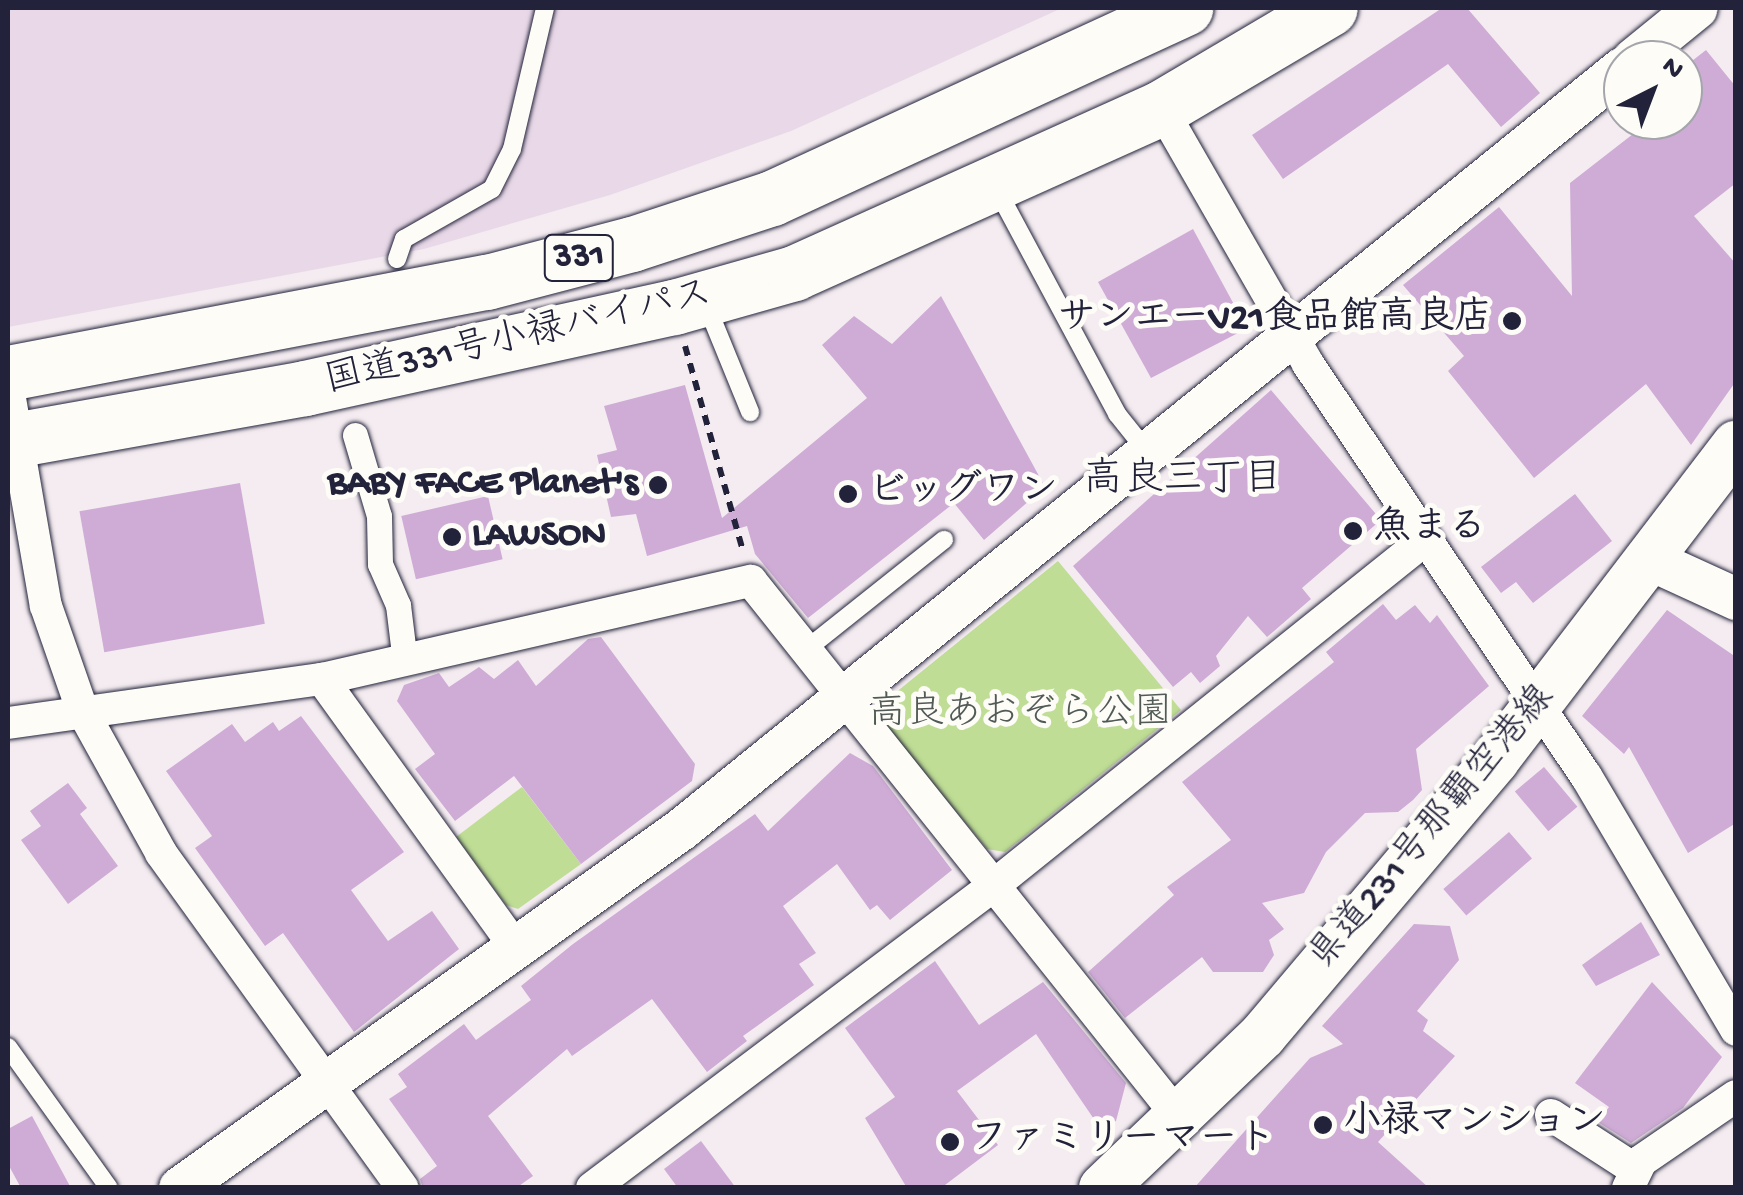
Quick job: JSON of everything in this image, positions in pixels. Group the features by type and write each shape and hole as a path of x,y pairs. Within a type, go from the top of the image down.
{"highway":[{"name":"国道331号小禄バイパス","path":"8,374 488,282 632,244 772,198 1185,8"},
{"name":"国道331号小禄バイパス","path":"12,440 306,388 690,303 794,273 1161,108 1330,8"}],"main road":[{"name":"県道231号那覇空港線","path":"1114,1184 1263,1036 1537,706 1736,444"}],"street":[{"path":"1658,40 1697,8"},
{"path":"180,1188 330,1086 518,949 849,698 1603,84"},
{"path":"1161,108 1293,339 1422,542 1537,706 1736,1030"},
{"path":"8,386 12,440 46,606 84,712 161,853 403,1188"},
{"path":"354,435 379,516 380,564 398,605 405,662"},
{"path":"592,1188 993,886 1422,542"},
{"path":"1651,560 1736,598"},
{"path":"8,724 322,679 752,581 849,698 993,886 1181,1120"},
{"path":"322,679 518,949"},
{"path":"1551,1115 1631,1178 1736,1096"}],"lane":[{"path":"397,259 404,239 492,189 512,149 545,8"},
{"path":"994,184 1117,414 1149,454"},
{"path":"690,303 750,412"},
{"path":"808,648 944,540"},
{"path":"8,1047 109,1188"}],"path":[{"path":"690,303 752,581"}],"shaded area":[{"path":"8,8 1062,8 791,131 610,195 424,249 8,327"}],"green space":[{"name":"高良あおぞら公園","path":"1058,561 1181,710 1005,852 987,849 878,717 884,702"},
{"path":"522,787 581,864 518,909 506,905 456,837"}],"building":[{"path":"1442,8 1467,8 1540,93 1501,127 1448,64 1283,179 1252,135"},
{"path":"1706,50 1736,87 1736,183 1694,216 1736,264 1736,381 1691,445 1646,384 1534,478 1448,371 1464,356 1403,285 1499,207 1572,296 1570,183 1625,140 1703,140"},
{"path":"1193,229 1243,321 1238,333 1151,378 1098,282"},
{"path":"941,296 1045,487 984,540 954,503 808,618 755,554 747,526 647,556 636,514 611,517 597,455 617,450 604,406 685,385 722,518 867,398 822,345 854,316 892,344"},
{"path":"1271,390 1381,520 1302,588 1311,599 1267,637 1248,616 1216,656 1220,666 1200,683 1191,672 1173,687 1073,566"},
{"path":"240,483 265,624 104,652 79,511"},
{"path":"1575,494 1612,541 1533,603 1516,582 1501,593 1481,567"},
{"name":"LAWSON","path":"488,496 503,559 416,579 401,516"},
{"path":"1383,604 1396,620 1415,605 1430,623 1437,615 1489,686 1416,749 1422,790 1413,800 1398,812 1365,813 1326,852 1304,893 1262,903 1284,929 1269,940 1274,955 1263,972 1213,972 1202,957 1125,1018 1088,972 1174,895 1167,887 1231,840 1182,782 1334,662 1326,652"},
{"path":"1667,610 1736,657 1736,823 1688,853 1629,747 1624,754 1582,716"},
{"path":"601,637 695,764 692,781 581,864 514,776 455,821 415,769 435,754 397,701 404,685 439,673 449,687 479,667 494,679 518,660 536,686 588,639"},
{"path":"301,716 404,852 351,890 388,941 432,911 459,949 354,1032 283,933 265,946 195,848 212,836 166,771 232,724 245,742 273,722 279,731"},
{"path":"850,753 873,766 952,870 890,920 877,905 870,910 837,864 783,906 816,953 799,964 814,985 743,1036 747,1041 707,1072 652,999 572,1056 567,1049 488,1116 533,1176 516,1188 423,1188 420,1179 437,1166 389,1099 407,1087 398,1074 464,1024 476,1040 531,1000 521,986 573,944 755,814 768,831"},
{"path":"1544,767 1577,807 1548,831 1515,791"},
{"path":"68,783 87,808 80,814 118,866 68,904 21,840 41,826 30,811"},
{"path":"1509,832 1532,858 1466,915 1443,889"},
{"path":"1641,922 1660,955 1596,986 1582,965"},
{"path":"1414,924 1450,926 1459,960 1417,1011 1428,1020 1423,1031 1455,1056 1378,1142 1429,1188 1194,1188 1310,1058 1343,1044 1322,1026"},
{"path":"935,961 979,1025 1043,982 1126,1083 1116,1121 1100,1128 1036,1034 957,1091 998,1145 941,1188 907,1188 865,1118 895,1097 845,1028"},
{"path":"1652,982 1722,1057 1683,1108 1631,1143 1598,1122 1609,1107 1575,1083"},
{"path":"32,1116 71,1188 21,1188 8,1164 8,1129"},
{"path":"701,1141 736,1188 678,1188 664,1169"}],"place":[{"name":"サンエーV21食品館高良店","path":"1512,321"},
{"name":"BABY FACE Planet's","path":"658,485"},
{"name":"ビッグワン","path":"848,494"},
{"name":"魚まる","path":"1353,531"},
{"name":"LAWSON","path":"452,537"},
{"name":"小禄マンション","path":"1323,1125"},
{"name":"ファミリーマート","path":"950,1142"}],"district":[{"name":"高良三丁目","path":"1183,482"}]}
